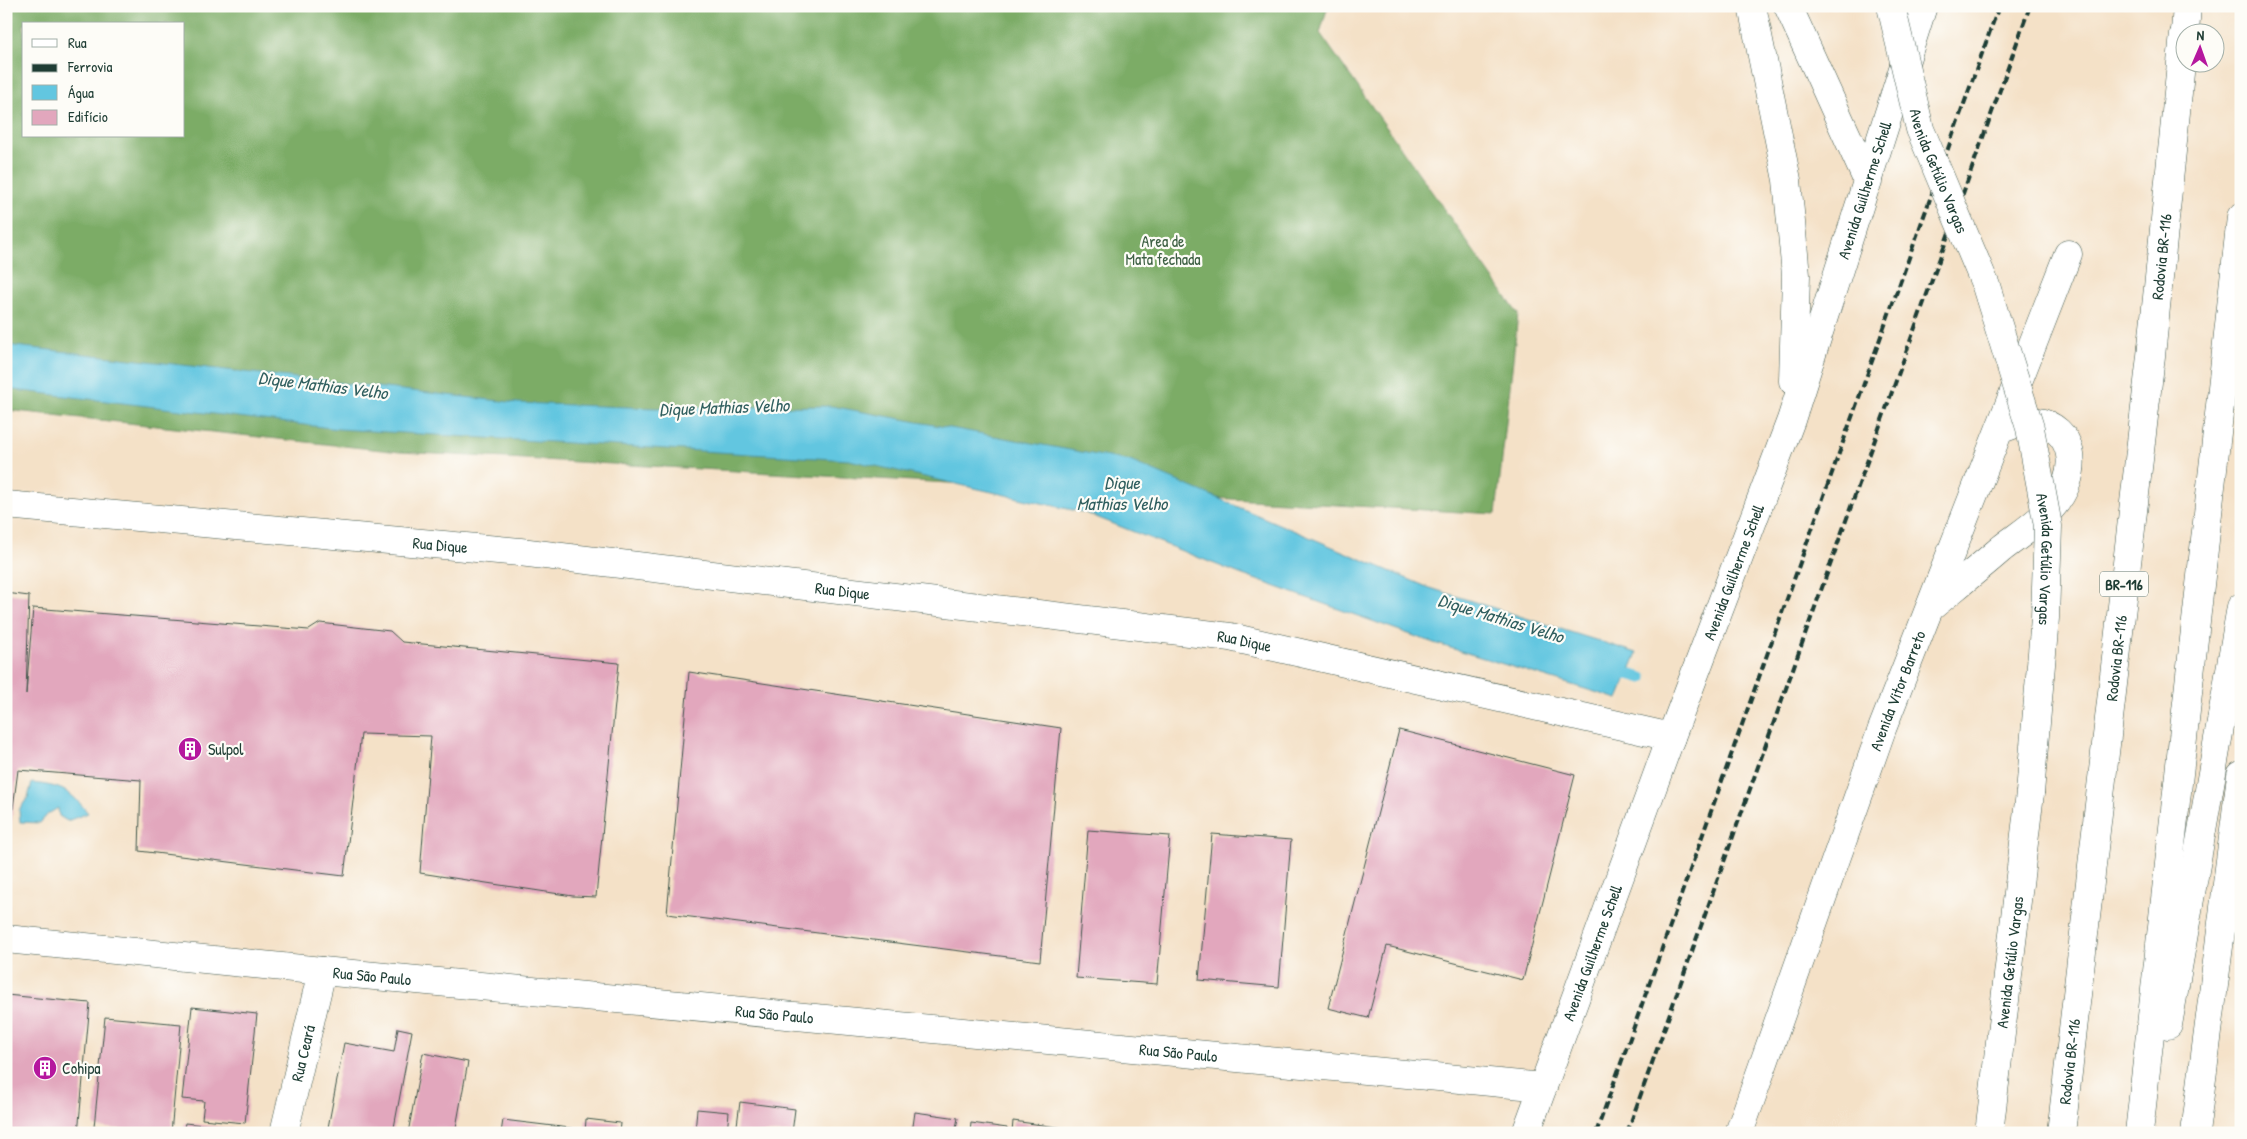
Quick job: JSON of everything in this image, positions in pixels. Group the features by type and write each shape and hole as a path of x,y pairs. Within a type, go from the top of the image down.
{"main road":[{"path":"1752,6 1782,151 1793,236 1796,275 1796,331 1791,420"},
{"path":"1788,6 1868,182"},
{"name":"Avenida Getúlio Vargas","path":"1891,6 1920,129 1986,286 2030,428 2048,526 2045,618 2030,793 1989,1133"},
{"name":"Avenida Guilherme Schell","path":"1526,1133 1670,737 1791,420 1923,6"},
{"name":"Rodovia BR-116","path":"2186,22 2187,6"},
{"name":"Rodovia BR-116","path":"2061,1133 2152,346 2181,72"},
{"path":"2139,1133 2241,217"},
{"name":"Avenida Vitor Barreto","path":"1739,1133 1882,729 2068,254"},
{"path":"1929,608 2035,524 2054,504 2067,483 2072,463 2065,440 2051,426 2039,421 2016,423 1999,431"},
{"name":"Rua Dique","path":"6,505 520,552 1230,637 1670,737"},
{"path":"2149,1133 2241,607"},
{"path":"2196,1133 2240,785"},
{"name":"Rua São Paulo","path":"6,939 322,972 1543,1087"},
{"name":"Rua Ceará","path":"284,1133 322,972"}],"green space":[{"name":"Area de Mata fechada","path":"6,6 1328,6 1320,33 1518,314 1496,514 400,452 6,410"}],"water":[{"name":"Dique Mathias Velho","path":"6,345 518,403 656,408 831,406 1130,461 1427,587 1637,653 1618,699 1434,643 1240,574 1086,513 849,460 338,429 6,389"},
{"path":"32,783 64,790 76,799 88,813 67,821 59,816 58,808 48,814 40,823 20,822 19,810 28,797"}],"building":[{"name":"Sulpol","path":"6,593 29,596 26,694 33,608 309,630 320,623 390,631 402,642 619,663 596,897 573,896 420,873 431,736 361,734 344,876 139,851 141,780 18,770 6,862"},
{"path":"689,672 1061,728 1040,961 667,914"},
{"path":"1399,730 1575,775 1523,980 1387,946 1368,1018 1328,1008"},
{"path":"1088,830 1170,836 1157,984 1076,978"},
{"path":"1212,834 1291,840 1279,987 1199,980"},
{"name":"Cohipa","path":"6,995 90,1003 78,1133 6,1133"},
{"path":"192,1007 257,1014 245,1123 202,1119 204,1101 182,1099"},
{"path":"105,1017 181,1024 171,1133 94,1127"},
{"path":"398,1028 412,1031 393,1133 327,1133 344,1043 394,1052"},
{"path":"423,1053 468,1062 455,1133 408,1133"},
{"path":"740,1102 795,1109 792,1133 736,1133"},
{"path":"697,1109 729,1112 727,1133 695,1133"},
{"path":"915,1112 958,1118 955,1133 912,1133"},
{"path":"586,1119 620,1123 619,1133 585,1133"},
{"path":"503,1120 578,1129 578,1133 501,1133"},
{"path":"1013,1121 1079,1130 1078,1133 1012,1133"},
{"path":"185,1123 237,1129 237,1133 183,1133"},
{"path":"971,1123 1007,1128 1006,1133 970,1133"}],"waterway":[{"name":"Dique Mathias Velho","path":"1615,670 1642,678"}],"railway":[{"path":"1596,1133 1999,6"},
{"path":"1627,1133 2030,6"}],"place":[{"name":"Sulpol","path":"190,749"},
{"name":"Cohipa","path":"45,1068"}]}
